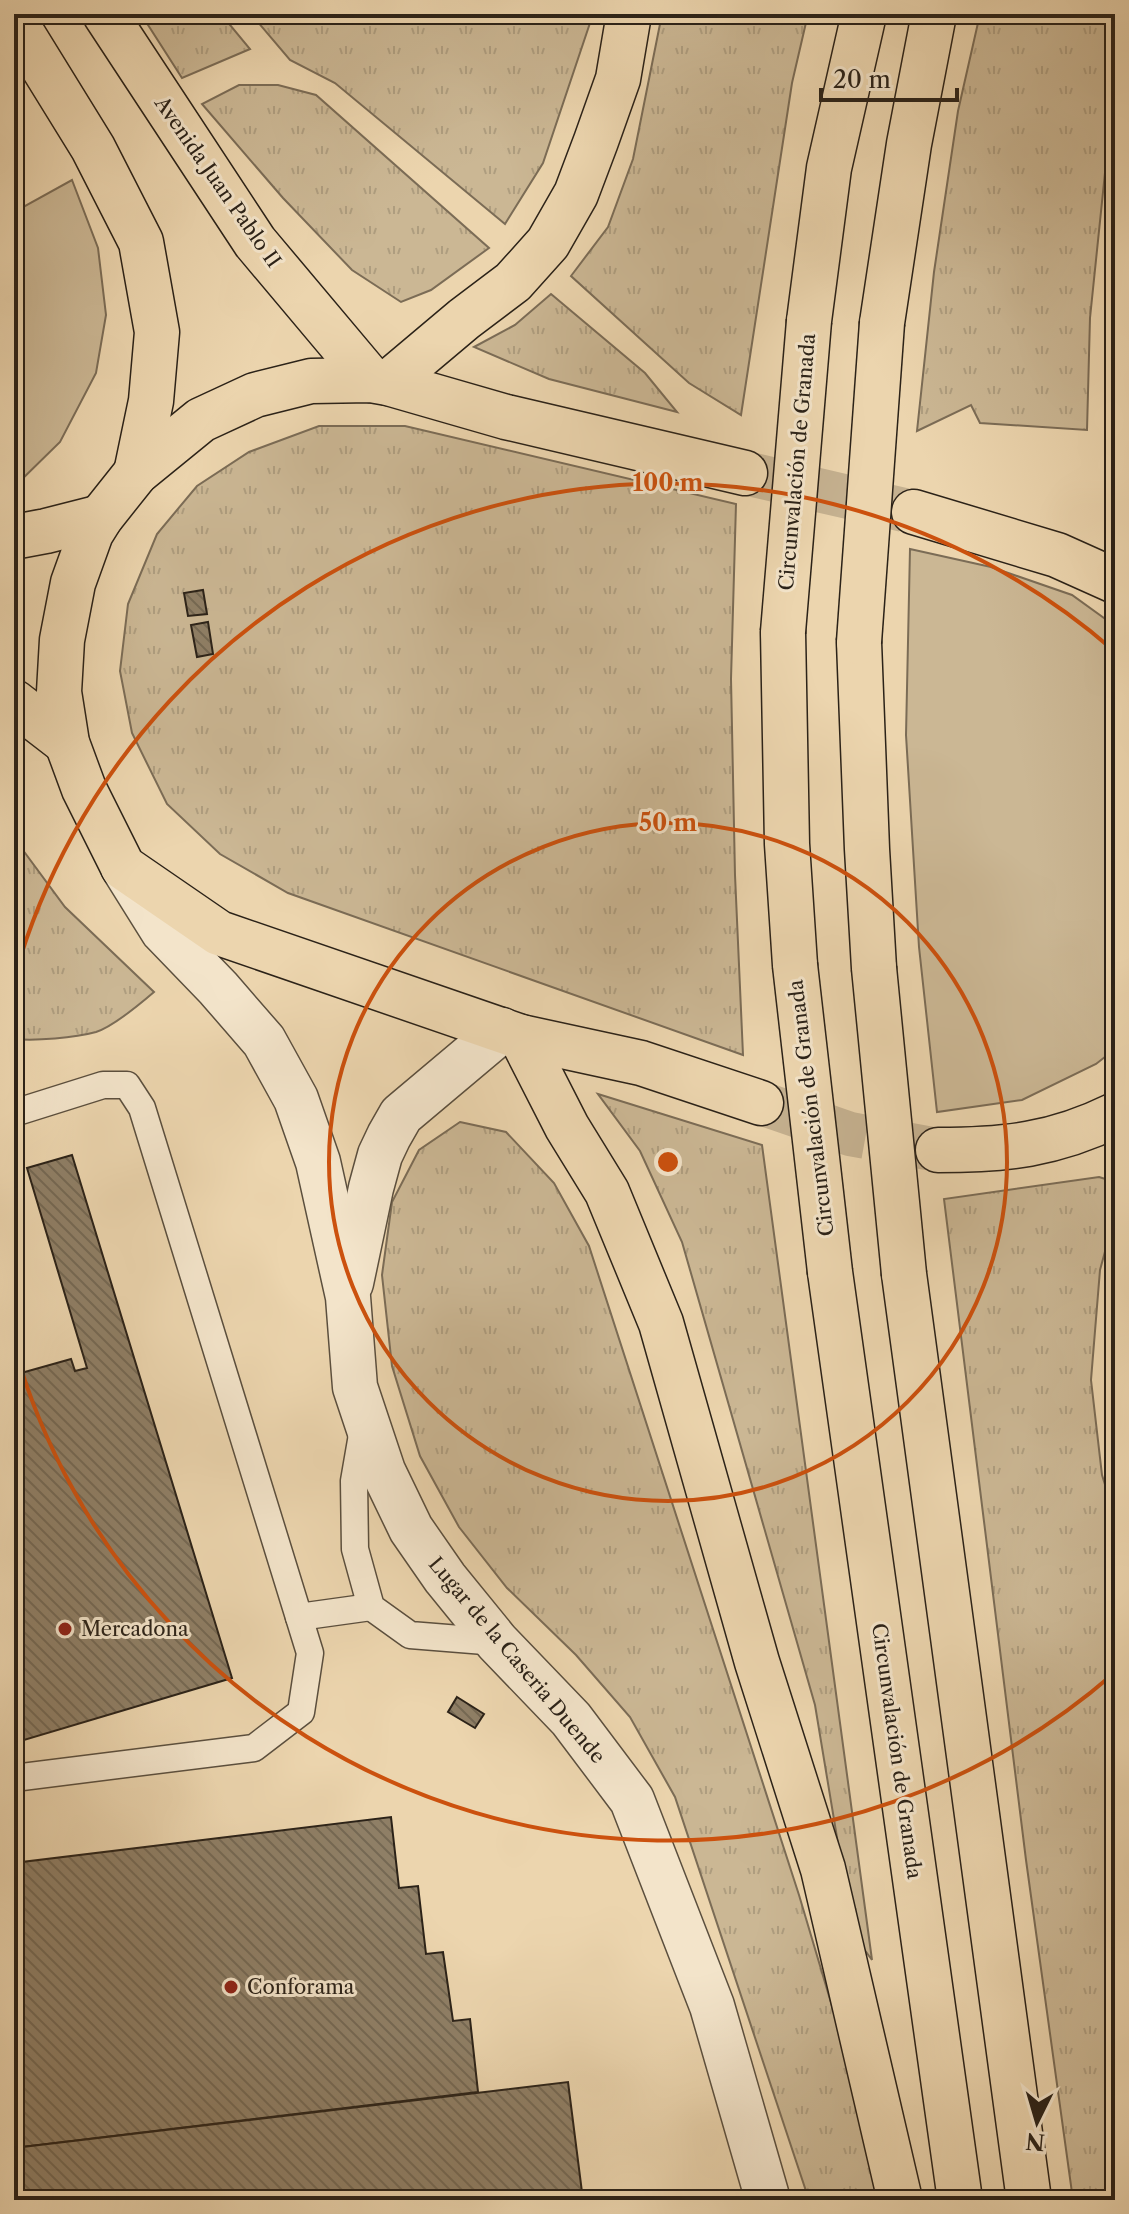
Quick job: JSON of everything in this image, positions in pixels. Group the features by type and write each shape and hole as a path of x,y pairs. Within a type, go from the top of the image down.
{"main road":[{"name":"Avenida Juan Pablo II","path":"105,14 255,242 380,381"},
{"path":"380,381 513,282 548,243 576,194 618,79 629,14"},
{"name":"Circunvalación de Granada","path":"864,14 829,168 809,321 783,632 787,844 795,965 830,1272 960,2200"},
{"path":"934,14 909,144 882,323 859,642 867,849 874,968 904,1274 1029,2200"},
{"path":"14,20 93,148 141,242 157,332 151,401 136,473"},
{"path":"745,473 506,417 380,381 311,381 255,395 201,420 136,473 101,517 91,533 73,583 62,640 59,692 67,743 84,789 123,867 219,933 512,1033 641,1063 761,1103"},
{"path":"914,512 1057,555 1115,581"},
{"path":"14,537 101,517"},
{"path":"14,702 67,743"},
{"path":"512,1033 607,1192 661,1323 757,1662 823,1869 900,2200"},
{"path":"938,1150 988,1150 1042,1143 1115,1115"}],"street":[{"name":"Lugar de la Caseria Duende","path":"123,867 163,931 264,1041 296,1099 318,1162 348,1297 355,1387 383,1471 411,1529 445,1578 497,1642 571,1719 632,1800 712,2006 768,2200"},
{"name":"Lugar de la Caseria Duende","path":"348,1297 380,1155 401,1115 512,1033"}],"lane":[{"path":"14,1113 103,1085 127,1085 142,1108 310,1653 301,1712 254,1748 14,1778"},
{"path":"365,1418 354,1481 355,1549 371,1607 410,1635 497,1642"},
{"path":"299,1617 371,1607"}],"green space":[{"path":"141,14 221,14 250,49 182,78"},
{"path":"251,14 593,14 543,163 505,224 335,83 290,60"},
{"path":"662,14 808,14 792,83 741,415 689,383 571,276 608,227 633,159"},
{"path":"980,14 1115,14 1115,76 1090,318 1087,430 980,423 971,405 917,431 934,272 958,111"},
{"path":"239,85 278,85 316,95 489,248 431,290 401,302 352,270 283,198 202,104"},
{"path":"72,180 98,248 106,315 96,373 60,442 14,487 14,212"},
{"path":"551,294 645,373 677,412 549,379 474,347 515,325"},
{"path":"319,426 405,426 736,504 731,679 743,1055 288,893 220,854 167,804 132,733 120,671 128,604 157,534 197,486 249,452"},
{"path":"910,549 991,567 1072,595 1115,626 1115,1049 1096,1064 1022,1100 937,1112 919,947 906,735"},
{"path":"14,838 65,907 154,992 103,1029 66,1037 14,1039"},
{"path":"598,1094 762,1145 872,1960 853,1934 815,1705 682,1242 640,1151"},
{"path":"460,1122 506,1132 554,1183 589,1246 799,1895 851,2070 877,2200 809,2200 675,1797 630,1717 576,1655 507,1588 459,1527 420,1456 392,1366 382,1275 392,1202 419,1150"},
{"path":"1099,1177 1115,1182 1115,1215 1100,1270 1091,1380 1102,1475 1115,1516 1115,2200 1073,2200 1026,1860 944,1199"}],"building":[{"path":"203,590 207,614 188,616 184,593"},
{"path":"208,622 213,654 197,657 191,625"},
{"path":"72,1155 232,1678 14,1743 14,1375 71,1359 75,1371 87,1368 27,1168"},
{"path":"457,1697 484,1714 475,1728 448,1712"},
{"name":"Conforama","path":"391,1817 399,1888 418,1886 426,1954 443,1952 453,2021 470,2019 478,2092 14,2148 14,1863"},
{"path":"568,2082 583,2200 14,2200 14,2148"}],"tunnel":[{"path":"745,473 904,510"},
{"path":"761,1103 850,1134 938,1150"}],"place":[{"name":"Mercadona","path":"65,1629"},
{"name":"Conforama","path":"231,1987"}]}
